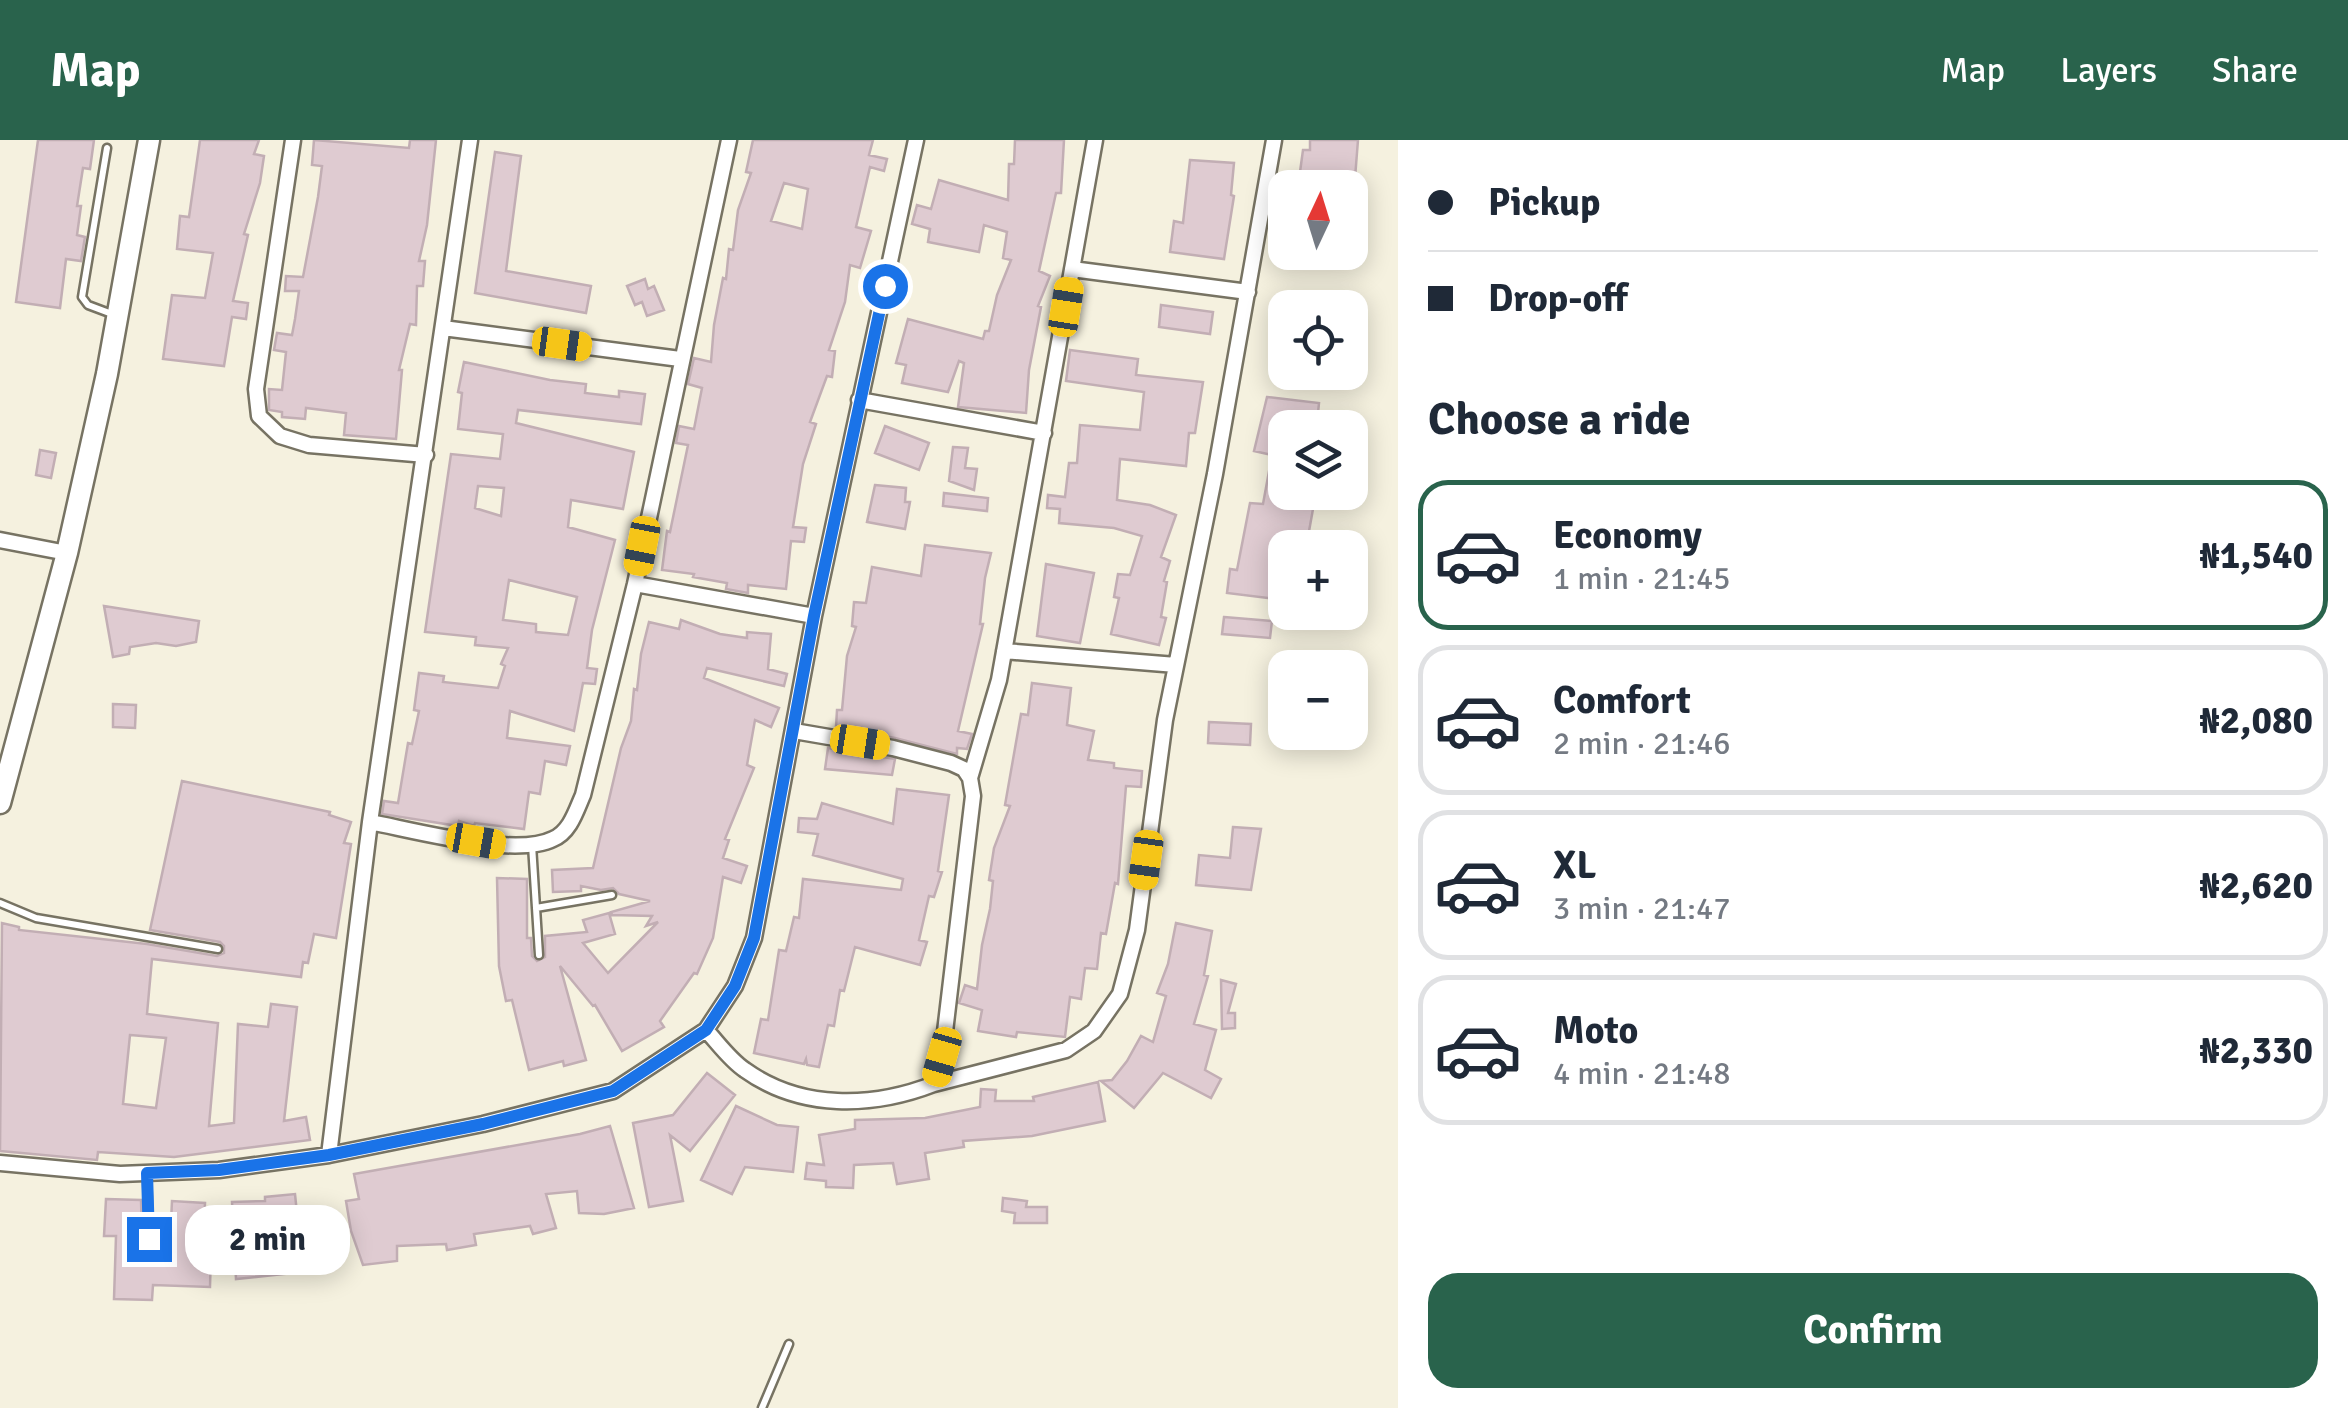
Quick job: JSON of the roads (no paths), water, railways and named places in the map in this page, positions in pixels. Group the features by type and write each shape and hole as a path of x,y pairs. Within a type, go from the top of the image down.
{"main road":[{"path":"1,795 66,553 118,316 149,140"}],"street":[{"path":"293,140 256,389 259,416 280,436 309,446 426,455"},
{"path":"329,1155 370,822 470,140"},
{"path":"370,822 512,847 554,839 570,824 583,796 635,584 728,140"},
{"path":"0,1163 120,1174 219,1170 329,1155 483,1124 613,1091 706,1030 735,986 754,938 814,616 916,140"},
{"path":"934,1084 944,1038 972,796 970,778 999,680 1095,140"},
{"path":"706,1030 744,1070 800,1098 859,1103 912,1093 1066,1050 1094,1031 1120,994 1136,930 1176,666 1216,474 1274,140"},
{"path":"1072,270 1248,292"},
{"path":"443,328 680,360"},
{"path":"859,400 1044,433"},
{"path":"0,540 66,553"},
{"path":"635,584 814,616"},
{"path":"1004,651 1176,666"},
{"path":"794,731 922,756 964,769 970,778"}],"lane":[{"path":"107,148 82,297 88,305 118,316"},
{"path":"532,843 539,955"},
{"path":"536,908 612,896"},
{"path":"0,903 36,918 218,948"},
{"path":"147,1173 149,1239"},
{"path":"762,1408 789,1344"}]}
